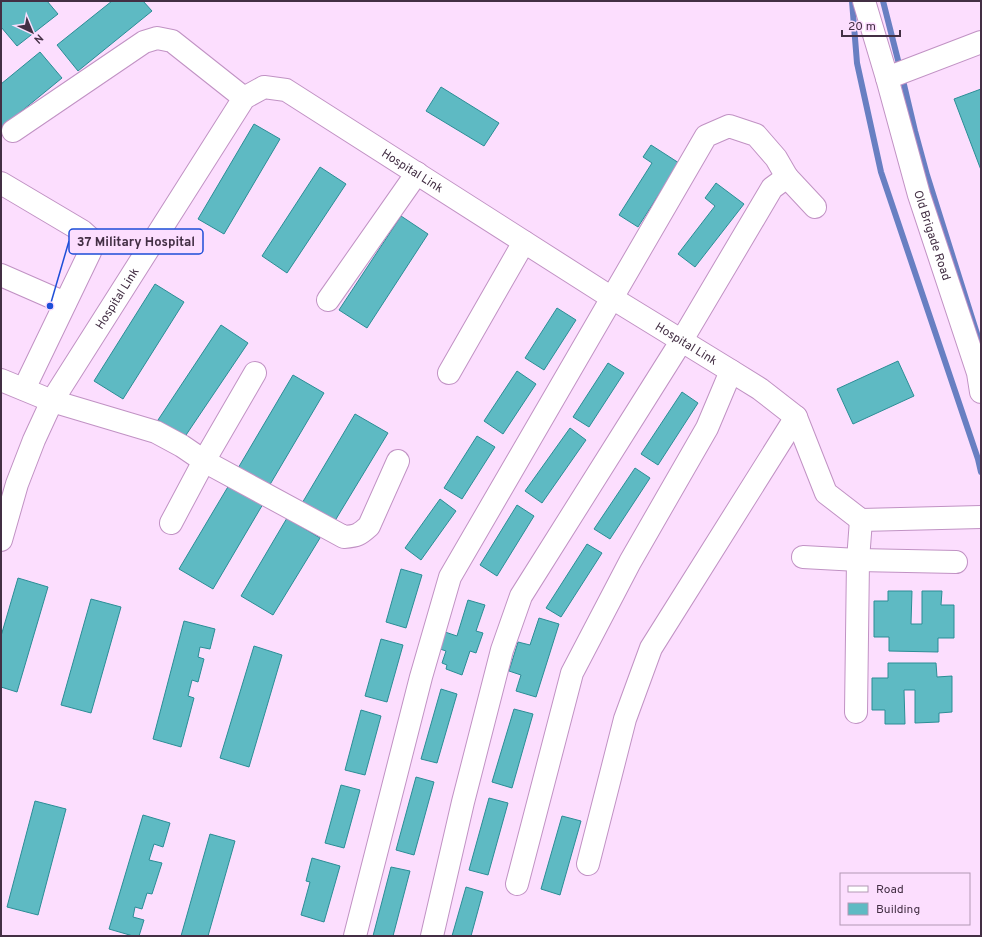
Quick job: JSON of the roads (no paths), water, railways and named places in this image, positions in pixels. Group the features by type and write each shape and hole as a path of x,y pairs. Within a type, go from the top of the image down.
{"street":[{"name":"Old Brigade Road","path":"864,1 919,195 980,379"},
{"path":"13,131 144,42 157,38 172,41 244,98"},
{"path":"887,78 981,42"},
{"name":"Hospital Link","path":"1,540 17,484 34,440 52,401 244,98 264,87 286,90 612,298 731,370 796,417"},
{"path":"355,936 420,677 450,577 706,136 729,126 756,134 776,158 787,177 815,207"},
{"path":"328,300 417,174"},
{"path":"432,936 463,802 500,657 521,596 682,340 772,188 787,177"},
{"path":"1,183 82,231 92,240 90,252 24,389"},
{"path":"449,373 524,242"},
{"path":"1,275 65,304"},
{"path":"517,884 572,673 630,562 707,428 731,370"},
{"path":"171,523 204,461 255,374"},
{"path":"1,380 52,401 156,432 182,446 204,461 344,537 360,534 369,526 398,461"},
{"path":"796,417 826,493 861,520 981,517"},
{"path":"588,864 625,719 651,648 796,417"},
{"path":"856,712 858,560 861,520"},
{"path":"803,557 858,560 956,562"}],"waterway":[{"path":"852,1 857,63 881,172 978,459 981,472"},
{"path":"883,1 927,175 979,340"}],"place":[{"name":"37 Military Hospital","path":"50,306"}]}
